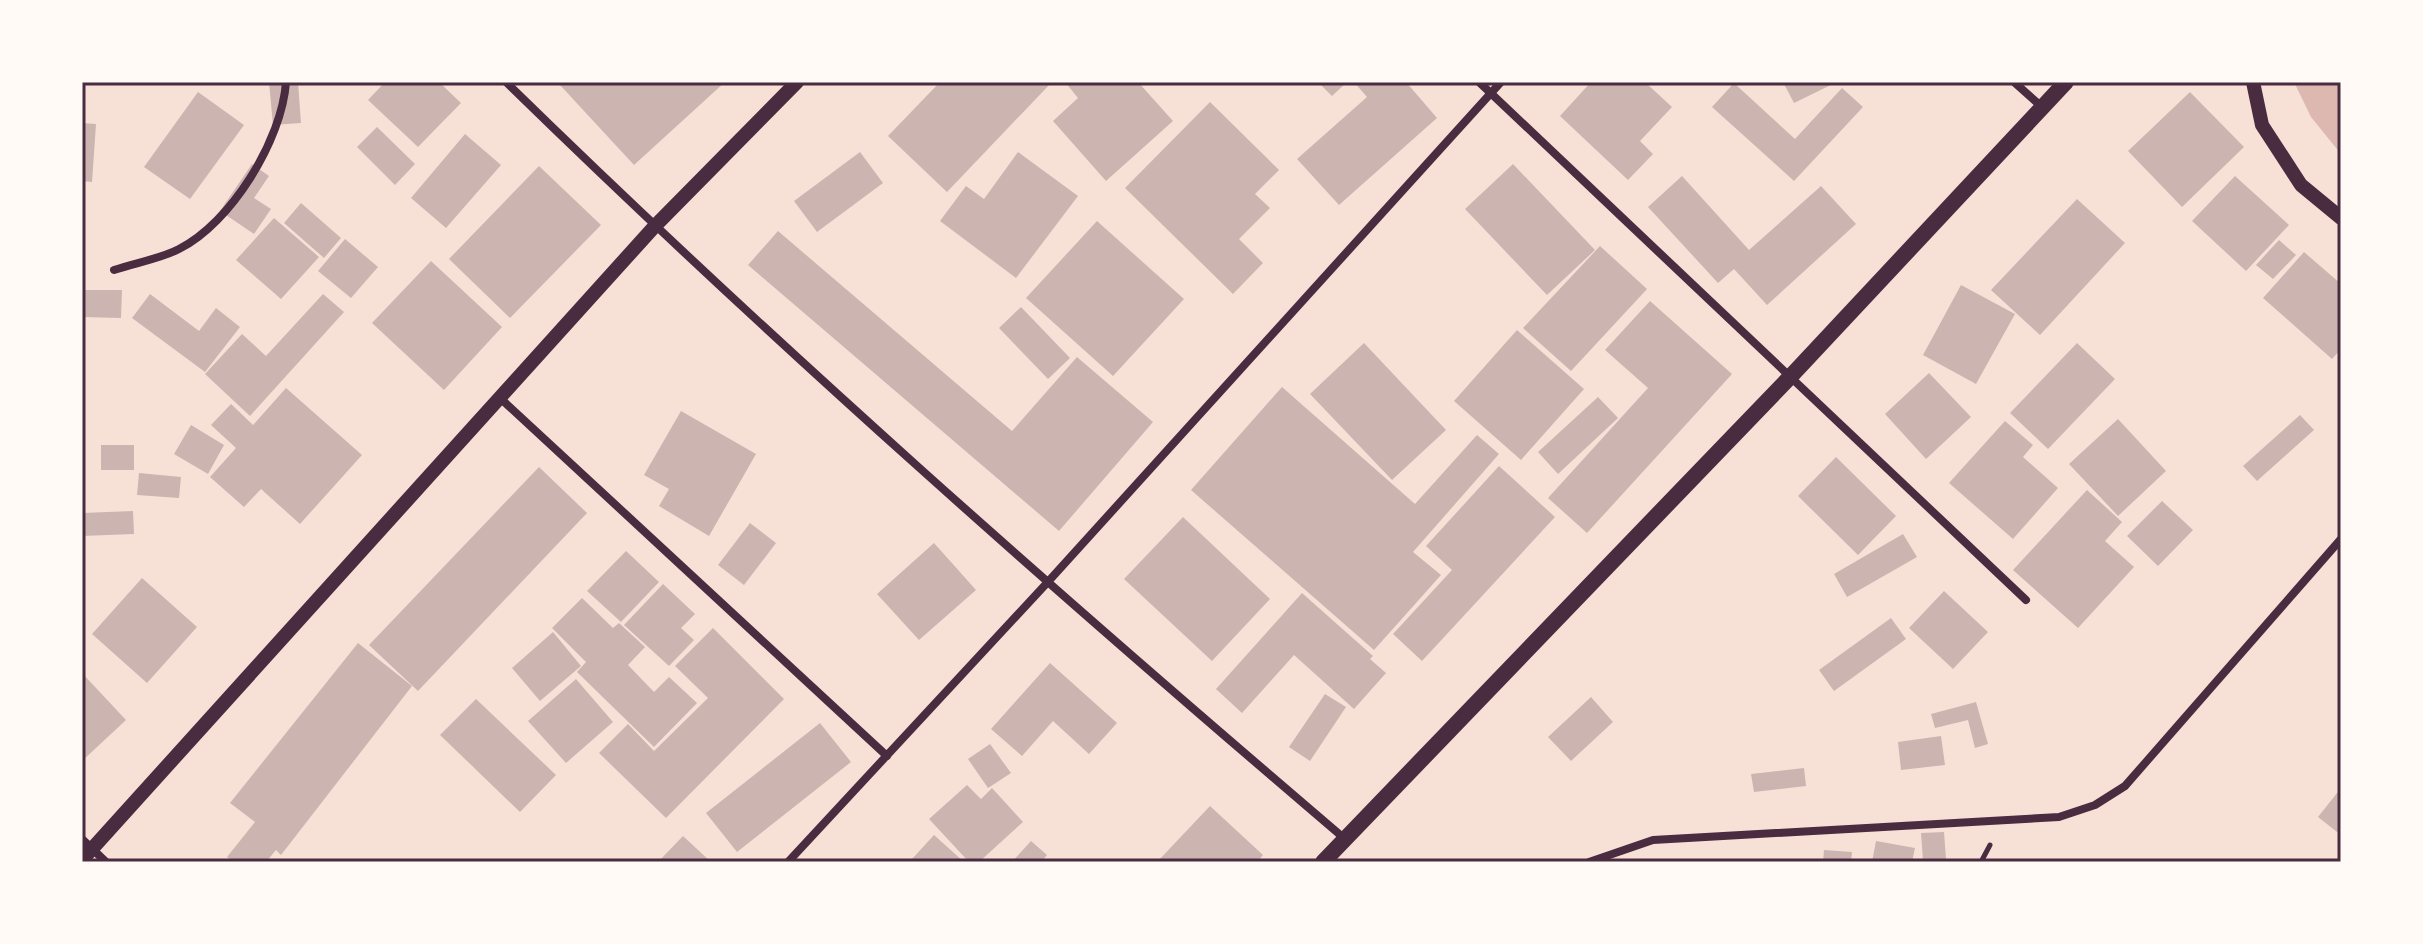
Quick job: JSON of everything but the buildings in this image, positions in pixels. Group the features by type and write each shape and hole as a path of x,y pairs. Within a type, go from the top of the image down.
{"main road":[{"path":"1323,862 1791,376 2066,82"}],"street":[{"path":"114,270 179,249 223,215 258,165 285,100 286,82"},
{"path":"506,82 654,227 1046,584 1345,839"},
{"path":"106,862 85,849 654,227 797,82"},
{"path":"1479,82 2026,600"},
{"path":"788,862 1046,584 1501,82"},
{"path":"2014,82 2042,107"},
{"path":"2253,82 2262,125 2301,185 2341,218"},
{"path":"499,397 887,756"},
{"path":"1589,862 1653,840 2059,817 2095,805 2125,786 2341,539"}],"shaded area":[{"path":"2294,82 2341,82 2341,154 2311,117"}]}
